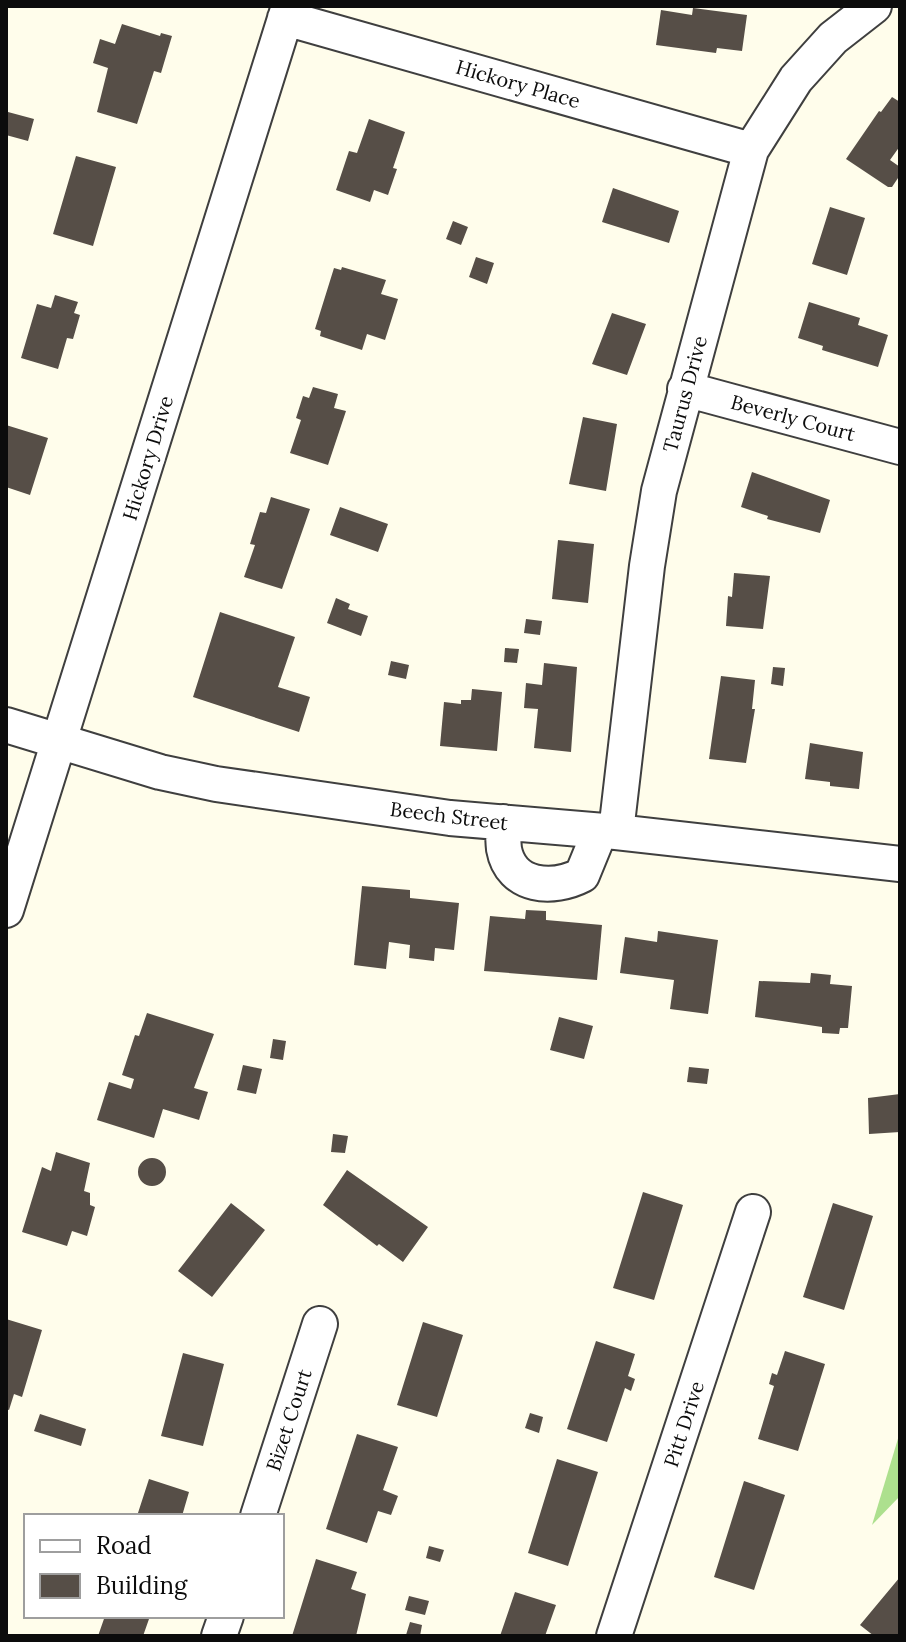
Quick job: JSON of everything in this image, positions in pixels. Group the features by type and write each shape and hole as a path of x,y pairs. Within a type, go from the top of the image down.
{"street":[{"name":"Taurus Drive","path":"503,822 504,850 509,863 520,878 545,885 566,883 582,875 608,832 659,491 751,150 796,79 833,38 874,6"},
{"name":"Hickory Place","path":"287,12 751,150"},
{"name":"Hickory Drive","path":"6,910 287,12"},
{"name":"Beverly Court","path":"685,389 900,447"},
{"name":"Beech Street","path":"6,725 160,772 216,784 450,818 900,864"},
{"name":"Pitt Drive","path":"614,1636 753,1212"},
{"name":"Bizet Court","path":"259,1514 320,1324"}],"green space":[{"path":"900,1432 900,1496 872,1525"}],"building":[{"path":"693,8 747,15 742,51 717,48 716,53 656,45 661,10 692,15"},
{"path":"122,24 160,36 161,33 172,36 161,73 154,71 137,124 97,112 108,68 93,63 100,39 115,44"},
{"path":"892,97 900,102 900,146 890,160 900,167 900,175 892,187 888,187 846,159"},
{"path":"8,112 34,119 28,141 6,135"},
{"path":"369,119 405,132 388,195 374,190 370,202 336,190 349,151 357,153"},
{"path":"76,156 116,167 93,246 53,234"},
{"path":"613,188 679,211 669,243 602,222"},
{"path":"830,207 865,218 847,275 812,264"},
{"path":"453,221 468,227 461,245 446,239"},
{"path":"476,257 494,263 487,284 469,277"},
{"path":"342,267 386,280 381,294 398,299 385,340 367,334 362,350 320,336 321,331 315,329 334,268 341,270"},
{"path":"55,295 78,302 74,313 80,315 73,339 67,338 58,369 21,358 37,304 51,308"},
{"path":"809,302 860,318 858,325 888,335 878,367 822,350 823,346 798,338"},
{"path":"612,313 646,324 627,375 592,364"},
{"path":"313,387 338,394 334,408 346,411 328,465 290,453 301,420 296,418 303,396 309,398"},
{"path":"583,417 617,424 606,491 569,484"},
{"path":"6,425 48,438 30,495 6,487"},
{"path":"752,472 830,500 820,533 767,519 768,516 741,507"},
{"path":"271,497 310,509 282,589 244,577 255,545 250,544 260,512 266,513"},
{"path":"340,507 388,524 378,552 330,535"},
{"path":"558,540 594,544 588,603 552,599"},
{"path":"734,573 770,576 763,629 726,626 728,596 732,597"},
{"path":"336,598 350,604 348,609 368,616 361,636 327,623"},
{"path":"220,612 295,637 278,687 310,697 299,732 193,697"},
{"path":"526,619 542,621 540,635 524,633"},
{"path":"505,648 519,649 517,663 504,662"},
{"path":"391,661 409,665 406,679 388,675"},
{"path":"544,663 577,667 571,752 534,748 538,709 524,708 526,683 542,685"},
{"path":"773,667 785,668 783,686 771,684"},
{"path":"721,676 755,680 752,709 755,709 746,763 709,759"},
{"path":"472,689 502,692 497,751 440,746 444,702 461,704 461,700 471,700"},
{"path":"810,743 863,752 859,789 805,779"},
{"path":"362,886 410,890 410,898 459,903 454,950 435,948 434,961 409,958 410,945 389,942 386,969 354,965"},
{"path":"526,910 546,911 546,920 602,925 597,980 484,971 490,916 525,919"},
{"path":"658,931 718,940 708,1014 670,1009 674,980 620,973 625,937 657,942"},
{"path":"811,973 831,975 830,984 852,986 848,1028 840,1028 839,1034 822,1033 822,1027 755,1017 759,981 810,983"},
{"path":"147,1013 214,1034 194,1088 208,1092 199,1120 163,1109 154,1138 97,1120 109,1082 131,1089 134,1079 122,1075 135,1035 139,1036"},
{"path":"559,1017 593,1026 584,1059 550,1050"},
{"path":"273,1039 286,1041 283,1060 270,1058"},
{"path":"243,1065 262,1069 256,1094 237,1090"},
{"path":"689,1067 709,1069 707,1084 687,1082"},
{"path":"900,1094 900,1132 869,1134 868,1098"},
{"path":"333,1134 348,1136 345,1153 331,1152"},
{"path":"56,1152 90,1163 84,1191 90,1193 90,1205 95,1207 87,1236 72,1231 67,1246 22,1232 42,1167 51,1171"},
{"path":"152,1158 162,1162 166,1172 162,1182 152,1186 142,1182 138,1172 142,1162"},
{"path":"347,1170 428,1227 403,1262 323,1205"},
{"path":"643,1192 683,1205 654,1300 613,1288"},
{"path":"231,1203 265,1230 212,1297 178,1271"},
{"path":"833,1203 873,1216 844,1310 803,1297"},
{"path":"6,1319 42,1330 22,1397 14,1394 9,1410 6,1409"},
{"path":"423,1322 463,1335 437,1417 397,1405"},
{"path":"596,1341 635,1354 628,1376 635,1379 631,1391 625,1388 607,1442 567,1429"},
{"path":"785,1351 825,1364 798,1451 758,1439 774,1386 769,1384 772,1373 777,1375"},
{"path":"183,1353 224,1364 203,1446 161,1436"},
{"path":"530,1413 543,1417 539,1433 525,1428"},
{"path":"40,1414 86,1429 81,1446 34,1431"},
{"path":"357,1434 398,1447 383,1490 398,1496 391,1515 378,1511 367,1543 326,1529"},
{"path":"557,1459 598,1472 568,1566 528,1553"},
{"path":"149,1479 189,1492 183,1514 138,1514"},
{"path":"744,1481 785,1495 754,1590 714,1577"},
{"path":"429,1546 444,1550 440,1562 426,1558"},
{"path":"316,1559 357,1572 351,1589 366,1594 356,1636 292,1636"},
{"path":"900,1577 900,1636 874,1636 860,1625"},
{"path":"515,1592 556,1605 545,1636 500,1636"},
{"path":"409,1596 429,1601 425,1615 405,1610"},
{"path":"104,1618 149,1619 143,1636 98,1636"},
{"path":"410,1622 422,1625 420,1636 406,1635"}]}
